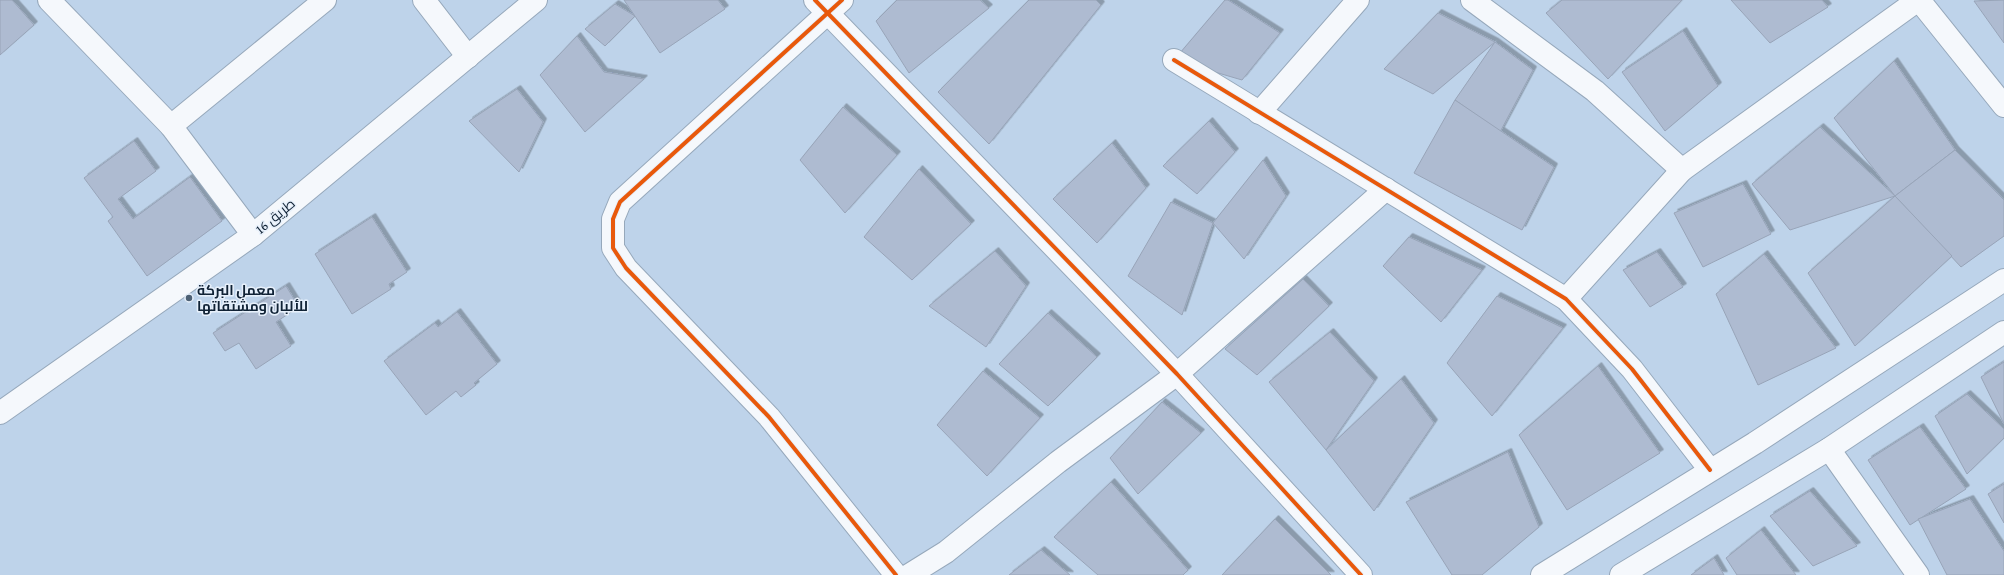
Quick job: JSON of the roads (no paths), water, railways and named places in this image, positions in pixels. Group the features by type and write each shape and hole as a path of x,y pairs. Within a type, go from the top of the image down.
{"street":[{"path":"49,0 171,126 253,235"},
{"path":"171,126 325,0"},
{"path":"424,0 468,57"},
{"name":"طريق 16","path":"0,413 253,235 536,0"},
{"path":"1258,113 1358,0"},
{"path":"1472,0 1595,91 1682,170"},
{"path":"1566,299 1682,170 1918,0 2004,106"},
{"path":"896,575 769,417 626,268 613,248 613,219 620,202 829,4 1177,374 1361,575"},
{"path":"1174,60 1258,113 1566,299 1632,369 1710,470"},
{"path":"909,575 946,552 1058,462 1177,374 1386,189"},
{"path":"1542,575 1710,470 2004,280"},
{"path":"1621,575 1828,449 2004,332"},
{"path":"1828,449 1918,575"}],"place":[{"name":"معمل البركة للألبان ومشتقاتها","path":"189,298"}]}
